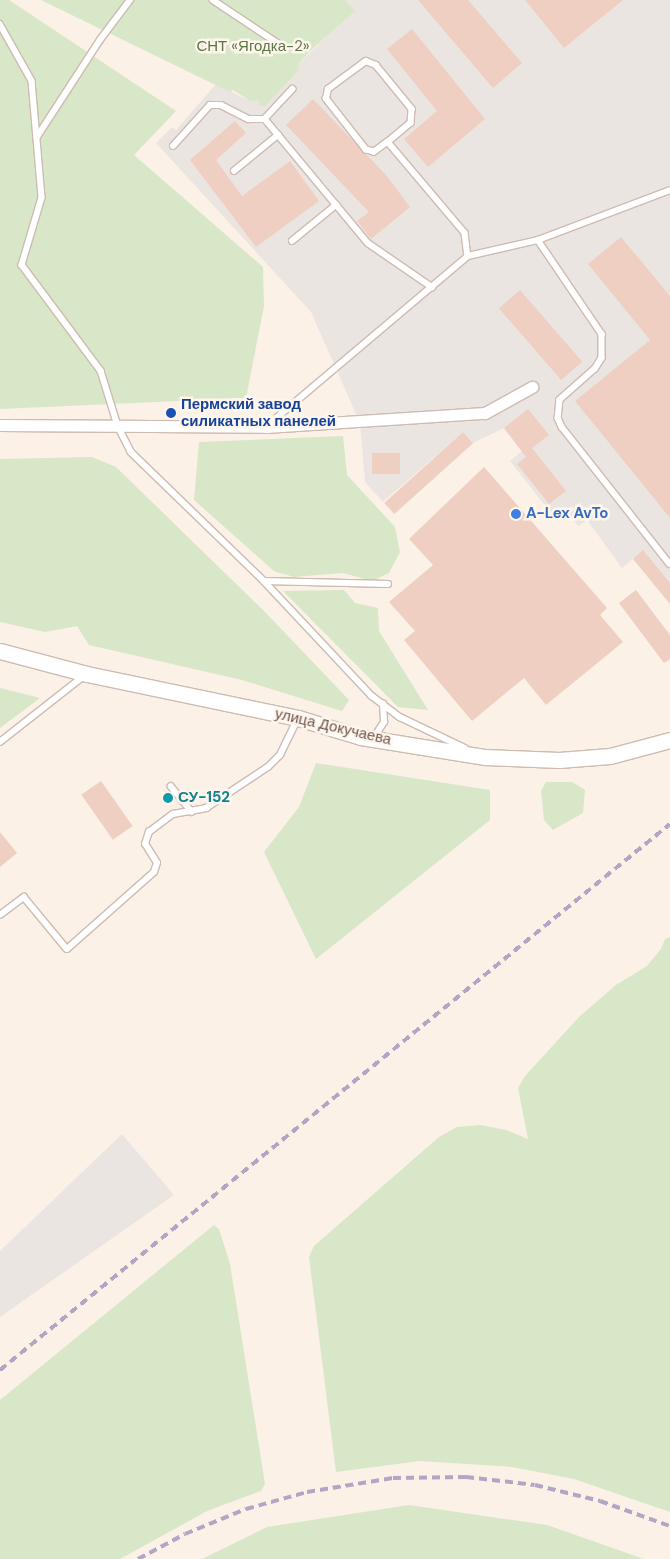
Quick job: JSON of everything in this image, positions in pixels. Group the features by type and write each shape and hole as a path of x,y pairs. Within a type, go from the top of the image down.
{"main road":[{"name":"улица Докучаева","path":"0,651 87,674 298,718 373,739 485,757 559,760 610,756 670,740"}],"street":[{"path":"0,425 266,427 485,413 532,387"}],"lane":[{"path":"37,137 100,40 130,0"},
{"path":"213,0 279,44"},
{"path":"0,24 32,81 42,198 22,265 101,371 118,426 131,452 264,581 383,704 400,717 485,757"},
{"path":"371,62 376,65 414,114 411,123 388,142 374,152 366,150 326,99 328,89 360,63 371,62"},
{"path":"265,119 293,89"},
{"path":"173,146 210,105 220,105 249,118 265,119 368,243 432,287"},
{"path":"234,171 278,135"},
{"path":"388,142 465,233 468,256"},
{"path":"266,427 468,256 538,240 670,190"},
{"path":"292,241 336,205"},
{"path":"538,240 602,334 602,358 595,369 560,400 558,418 562,427 670,564"},
{"path":"264,581 388,584"},
{"path":"0,742 87,674"},
{"path":"373,739 384,722 383,704"},
{"path":"0,915 24,897 67,949 154,872 157,863 145,844 149,832 173,814 206,808 274,762 298,718"},
{"path":"171,786 192,812"}],"shaded area":[{"path":"345,0 670,0 670,583 643,551 622,568 587,520 578,526 569,515 558,522 510,461 522,451 504,428 473,443 463,432 383,502 365,482 360,423 311,312 156,143 172,127 176,130 216,84 250,101 299,63 354,11"},
{"path":"122,1134 174,1195 0,1317 0,1251"}],"green space":[{"path":"0,0 9,0 176,111 134,155 263,267 264,306 246,398 0,409"},
{"name":"СНТ «Ягодка-2»","path":"41,0 345,0 355,11 308,53 299,63 298,71 265,106 260,106 259,100 250,101 233,90 230,92"},
{"path":"343,436 347,475 395,527 400,552 389,573 372,581 343,573 294,577 274,571 194,500 199,442"},
{"path":"92,457 116,467 266,613 349,700 342,711 242,680 89,645 77,626 45,632 0,622 0,459"},
{"path":"344,590 355,603 378,608 379,631 428,710 398,707 283,591"},
{"path":"0,688 40,698 0,728"},
{"path":"316,763 490,790 490,820 316,959 264,852 299,807"},
{"path":"546,782 572,782 585,790 583,813 553,830 544,820 541,791"},
{"path":"670,937 670,1512 574,1479 512,1467 420,1461 336,1472 309,1257 314,1246 439,1137 457,1127 480,1125 506,1130 528,1139 518,1088 525,1076 580,1016 616,985 647,966 661,949 665,939"},
{"path":"214,1225 219,1229 230,1264 265,1484 261,1491 207,1511 120,1559 0,1559 0,1400"},
{"path":"409,1505 547,1525 644,1559 202,1559 267,1527"}],"building":[{"path":"418,0 468,0 522,63 493,88"},
{"path":"525,0 623,0 564,48"},
{"path":"412,29 485,119 428,167 404,139 437,111 387,49"},
{"path":"313,99 386,175 410,207 371,239 357,221 369,212 286,125"},
{"path":"235,121 246,133 216,160 242,196 290,161 319,201 256,247 190,160"},
{"path":"621,237 670,296 670,518 575,401 650,340 588,264"},
{"path":"520,290 582,362 561,380 499,308"},
{"path":"528,409 549,435 532,448 566,491 549,504 517,464 526,457 504,428"},
{"path":"463,432 473,443 394,514 384,503"},
{"path":"372,453 400,453 400,474 372,474"},
{"path":"484,467 607,608 600,615 623,642 546,705 524,678 472,721 404,640 415,631 389,602 433,565 409,539"},
{"path":"643,550 670,583 670,604 633,559"},
{"path":"636,590 670,635 670,659 664,663 619,603"},
{"path":"101,781 133,826 113,840 81,795"},
{"path":"0,832 17,853 0,867"}],"railway":[{"path":"0,1370 670,824"},
{"path":"138,1559 185,1534 246,1509 307,1492 393,1478 466,1477 535,1485 600,1501 670,1526"}],"place":[{"name":"Пермский завод силикатных панелей","path":"171,413"},
{"name":"A-Lex AvTo","path":"516,514"},
{"name":"СУ-152","path":"168,798"}]}
